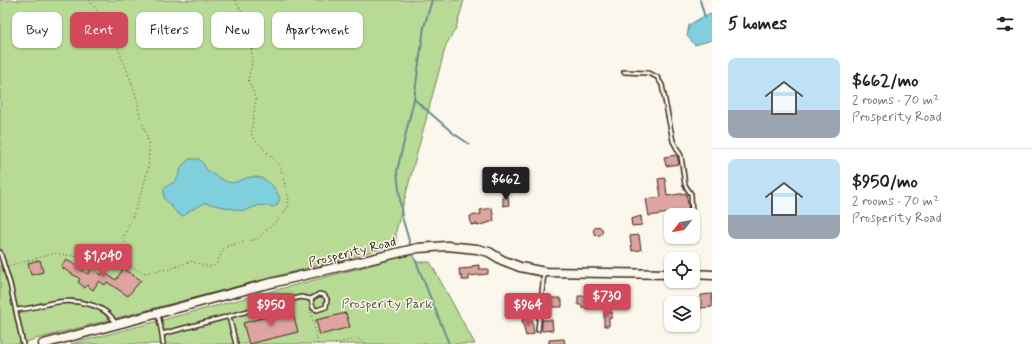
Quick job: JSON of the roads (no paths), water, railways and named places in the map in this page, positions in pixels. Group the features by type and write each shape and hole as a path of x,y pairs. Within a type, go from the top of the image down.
{"street":[{"name":"Prosperity Road","path":"43,344 262,285 418,248 447,246 477,249 489,252 502,260 520,267 545,272 664,274"},
{"path":"700,274 712,275"}],"lane":[{"path":"624,72 648,73 657,77 662,85 673,141 681,156 685,185 690,194 691,208"},
{"path":"0,252 16,310 23,344"},
{"path":"538,330 545,272"},
{"path":"162,334 301,297 311,299 319,294 324,295 327,299 326,307 322,310 313,308 311,299"},
{"path":"16,310 30,309 59,302 80,303 100,308 111,315 116,325"},
{"path":"158,314 163,344"},
{"path":"229,317 236,344"}],"water":[{"path":"712,14 712,40 695,45 687,36 689,25 704,16"},
{"path":"189,159 199,159 207,170 228,182 235,182 252,177 258,177 268,181 275,189 280,199 277,205 273,207 260,205 243,211 205,203 189,211 184,216 178,214 164,198 164,188 176,181 182,166"}],"waterway":[{"path":"410,244 402,217 397,171 414,99 424,27 432,0"},
{"path":"700,0 705,18"},
{"path":"414,99 453,133 469,144"},
{"path":"413,254 449,344"}],"park label":[{"name":"Prosperity Park","path":"387,303"}]}
